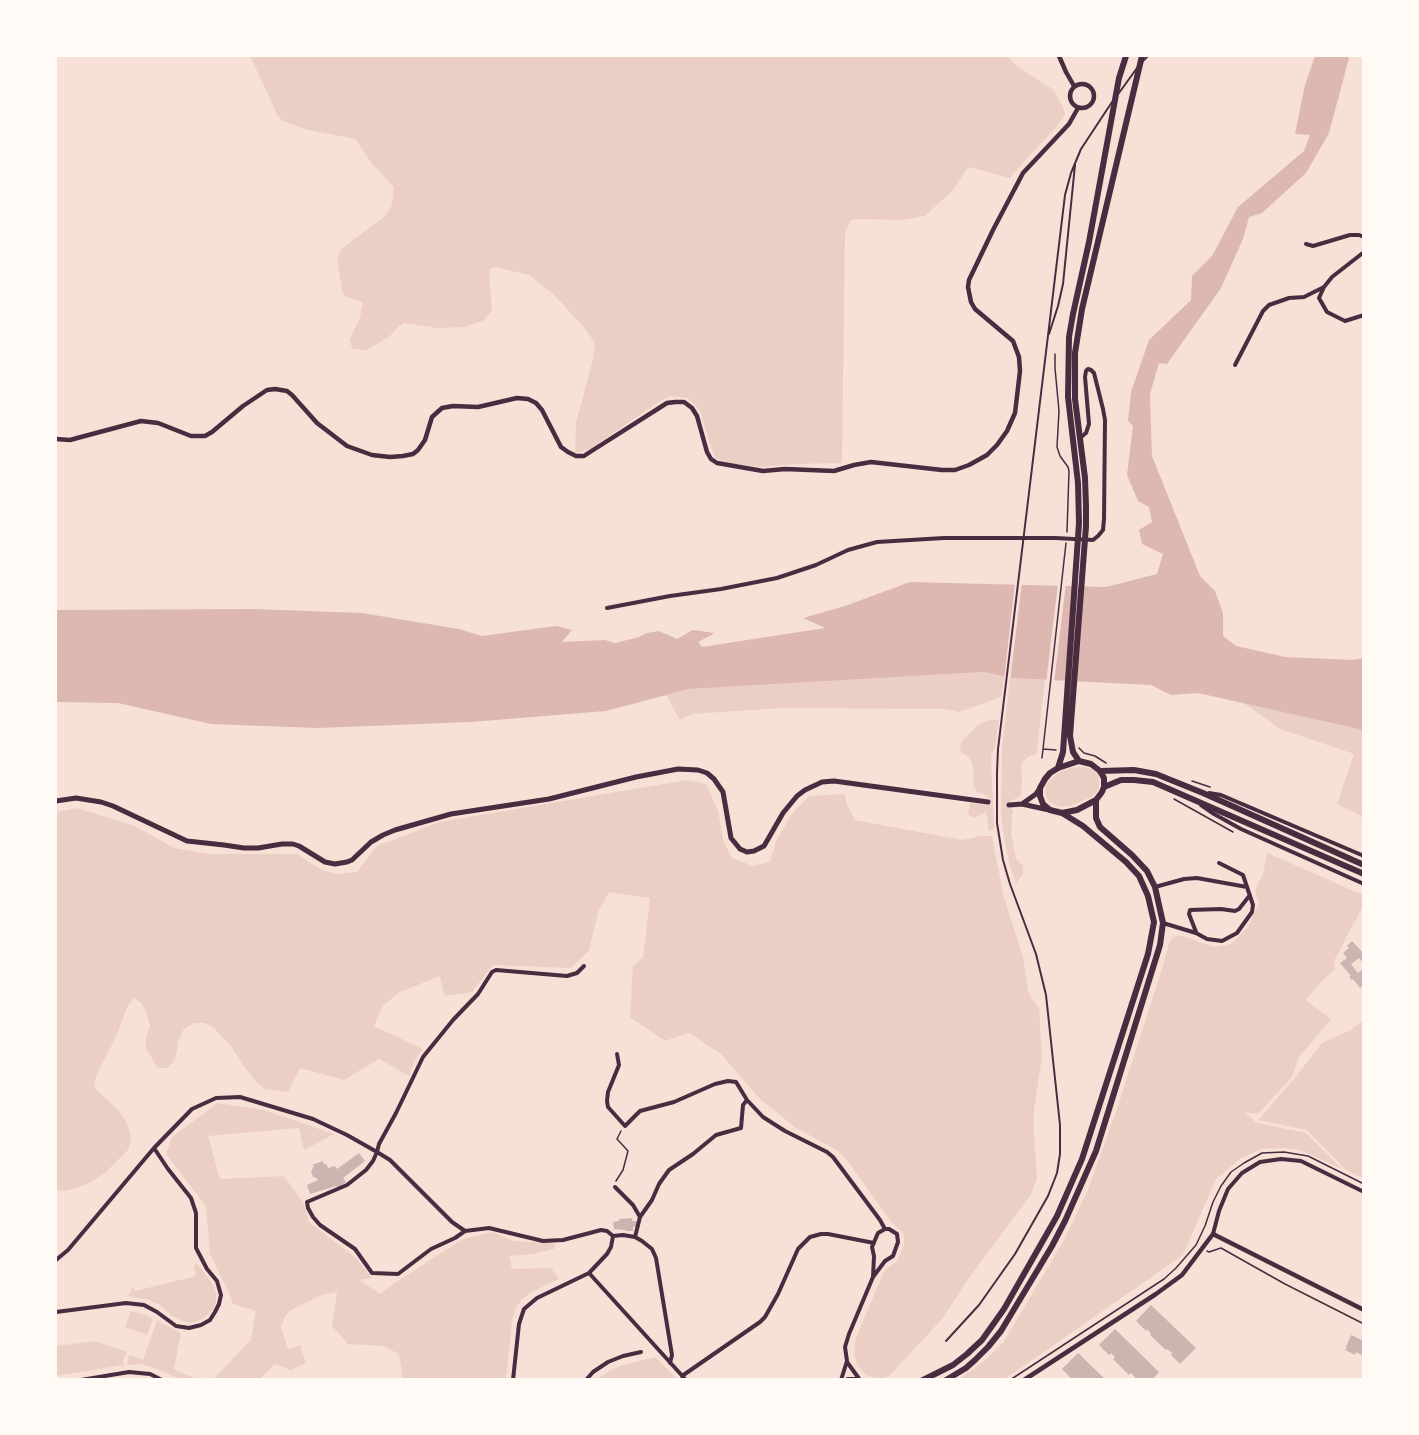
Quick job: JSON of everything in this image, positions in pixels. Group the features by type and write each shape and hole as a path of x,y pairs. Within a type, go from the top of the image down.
{"main road":[{"path":"1083,524 1068,397 1069,343 1119,78 1126,56"},
{"path":"1058,768 1067,736 1086,493 1075,399 1077,339 1082,309 1142,56"},
{"path":"1067,736 1079,761"},
{"path":"1022,804 1036,794 1050,773 1058,768 1079,761 1091,764 1100,771 1104,778 1104,787 1099,797 1077,810 1062,813"},
{"path":"56,801 76,798 101,802 188,841 252,849 293,844 325,862 335,864 352,860 371,842 389,832 451,814 549,800 636,777 678,769 698,770 714,779 723,792 731,838 740,849 747,852 764,846 796,796 822,782 834,781 988,802"},
{"path":"1100,771 1148,771 1177,781 1364,865"},
{"path":"1104,787 1121,780 1153,782 1364,874"},
{"path":"1040,788 1041,800 1050,810"},
{"path":"946,1380 966,1368 1001,1331 1052,1246 1071,1209 1096,1151 1160,945 1163,923 1155,887 1147,871 1100,827 1096,818 1096,800"},
{"path":"923,1380 953,1365 982,1340 1004,1309 1057,1216 1082,1159 1150,948 1154,922 1148,896 1139,876 1083,826 1062,813 1022,804 1009,805"},
{"path":"848,1380 858,1380"}],"street":[{"path":"1059,56 1074,86"},
{"path":"1081,83 1088,85 1094,93 1094,100 1089,106 1078,108 1071,102 1071,90 1074,86 1081,83"},
{"path":"56,439 81,438 141,421 158,423 191,436 205,436 267,390 281,389 292,394 317,423 347,446 372,455 403,456 418,450 425,440 432,417 442,408 478,407 517,398 528,399 536,403 561,447 576,456 584,456 667,403 684,402 697,416 707,452 717,463 763,471 785,469 834,471 871,462 956,470 987,454 1007,431 1015,413 1020,371 1018,350 1013,341 975,309 971,302 969,280 1023,173 1069,124 1078,108"},
{"path":"1306,244 1313,246 1350,236 1364,237"},
{"path":"1364,252 1332,278 1324,287 1319,298 1327,312 1345,321 1364,315"},
{"path":"1235,365 1263,311 1269,305 1289,298 1304,297 1324,287"},
{"path":"607,608 777,578 816,565 848,550 877,542 964,538 1094,540 1103,530 1105,420 1094,373 1088,369 1085,377 1089,424 1086,433 1080,438"},
{"path":"1203,793 1221,795 1364,856"},
{"path":"1198,803 1241,829 1364,884"},
{"path":"1163,923 1208,939 1222,941 1237,933 1252,912 1253,905 1243,875 1220,863"},
{"path":"1155,887 1197,878 1248,887"},
{"path":"1196,933 1189,914 1190,910 1234,911 1239,909 1250,895"},
{"path":"584,966 577,974 567,975 496,970 492,972 478,994 423,1057 379,1143 373,1161 366,1170 347,1185 307,1202 308,1208 320,1225 355,1249 372,1274 398,1274 431,1249 465,1231 489,1228 543,1240 563,1240 601,1230 613,1236 635,1237 652,1249 656,1258 672,1355 669,1363"},
{"path":"617,1054 619,1065 608,1092 607,1101 608,1107 625,1125 640,1111 674,1102 715,1084 736,1082 747,1100 763,1117 833,1156 885,1229"},
{"path":"56,1260 68,1250 154,1148 192,1109 216,1098 240,1097 313,1119 347,1135 390,1160 452,1222 465,1231"},
{"path":"635,1237 640,1217 669,1170 716,1135 741,1128 743,1105 747,1100"},
{"path":"56,1312 126,1303 144,1305 176,1326 189,1328 210,1320 216,1312 221,1295 217,1281 207,1269 196,1248 196,1213 191,1198 154,1148"},
{"path":"1024,1380 1182,1275 1213,1234 1228,1189 1242,1173 1260,1162 1281,1159 1301,1161 1364,1192"},
{"path":"615,1187 633,1205 640,1217"},
{"path":"858,1380 847,1362 845,1347 873,1277 885,1261 893,1256 898,1242 894,1230 885,1229 878,1233 872,1252 874,1256 873,1277"},
{"path":"682,1376 765,1317 798,1249 810,1237 821,1234 874,1243"},
{"path":"1213,1234 1364,1310"},
{"path":"513,1380 519,1324 524,1309 537,1298 589,1273 607,1254 613,1236"},
{"path":"874,1256 885,1261"},
{"path":"589,1273 686,1380"},
{"path":"585,1380 608,1362 641,1352"},
{"path":"841,1380 847,1362"},
{"path":"81,1380 110,1377 129,1372 150,1374 162,1380"}],"lane":[{"path":"946,1341 985,1299 1024,1239 1052,1188 1060,1154 1060,1125 1044,984 1032,943 1007,877 998,832 996,805 998,749 1063,205 1076,161 1096,125 1148,56"},
{"path":"1047,340 1063,284 1076,161"}],"path":[{"path":"1055,354 1059,402 1057,447 1069,471 1067,530"},
{"path":"1042,758 1066,542"},
{"path":"1079,747 1084,753 1095,756 1109,765"},
{"path":"1042,749 1059,751"},
{"path":"1169,796 1232,832"},
{"path":"615,1187 628,1151 617,1139 625,1125"},
{"path":"1010,1380 1164,1279 1196,1245 1213,1202 1231,1173 1262,1153 1284,1152 1308,1156 1364,1184"},
{"path":"1196,1245 1209,1252 1221,1248 1364,1324"}],"shaded area":[{"path":"250,56 1008,56 1015,65 1054,90 1065,114 1055,129 1010,178 968,167 953,190 925,216 902,220 851,220 845,233 842,463 763,467 726,463 716,458 700,410 688,398 670,396 590,449 575,453 576,423 595,343 583,326 554,295 529,275 494,267 489,270 492,311 483,321 464,327 437,328 404,323 390,336 367,350 353,349 349,341 360,317 363,302 346,297 342,291 337,259 341,249 385,216 392,205 394,187 373,165 355,139 304,129 283,121 278,116"},
{"path":"1315,56 1347,56 1349,58 1329,133 1306,173 1262,213 1249,217 1243,239 1221,288 1167,364 1159,363 1150,394 1152,456 1200,576 1215,591 1223,613 1223,636 1236,646 1285,657 1353,660 1363,658 1363,730 1198,693 1171,695 1151,685 1010,678 984,672 689,689 606,711 471,722 318,728 211,724 118,703 56,702 56,610 253,609 362,613 459,629 482,636 556,626 572,630 562,642 605,640 615,643 659,631 677,639 693,630 715,633 698,642 702,647 825,628 803,618 845,606 910,582 1106,587 1157,574 1163,554 1142,544 1139,530 1152,522 1149,507 1138,501 1127,475 1133,426 1128,421 1131,392 1149,340 1191,300 1192,276 1212,256 1238,207 1304,151 1310,135 1295,134 1305,85"},
{"path":"984,672 1004,677 1001,697 959,712 944,709 782,708 692,714 680,720 666,695 689,689"},
{"path":"1010,678 1045,680 1037,750 1035,755 1029,756 1021,765 1021,796 1009,802 1008,807 1013,810 1011,833 1016,859 1023,866 1023,874 1016,883 1010,867 1001,811 1002,749"},
{"path":"1244,703 1363,730 1363,817 1337,804 1354,754 1280,729"},
{"path":"989,720 999,720 995,748 991,755 994,828 992,831 988,828 985,812 975,818 968,813 970,803 987,805 989,798 977,792 973,785 972,763 959,748 962,741 978,725"},
{"path":"1071,768 1092,769 1098,775 1099,788 1094,795 1070,806 1060,807 1049,802 1045,791 1047,783 1058,773"},
{"path":"687,780 706,784 718,811 724,843 732,858 753,866 770,862 776,841 792,814 809,796 845,794 847,805 855,820 962,840 992,836 1003,894 1023,957 1028,991 1039,1007 1042,1057 1034,1109 1037,1179 1030,1196 966,1282 943,1318 884,1379 867,1375 857,1365 854,1352 856,1338 884,1271 897,1261 904,1245 904,1234 890,1220 837,1150 796,1128 759,1098 722,1055 689,1033 665,1041 630,1017 633,966 643,957 650,898 609,892 598,912 589,951 571,968 493,965 472,992 444,996 440,976 398,993 383,1006 374,1026 423,1049 415,1060 409,1076 379,1059 344,1080 300,1068 288,1092 265,1089 257,1083 230,1045 214,1028 204,1023 194,1023 184,1029 179,1039 175,1060 168,1068 157,1068 146,1049 146,1037 150,1026 147,1015 142,1004 134,998 127,1007 116,1037 96,1076 94,1087 124,1118 131,1139 128,1150 105,1173 87,1184 66,1191 56,1190 56,812 77,808 135,826 174,848 209,854 297,854 322,870 337,874 357,872 377,846 440,822"},
{"path":"1267,853 1363,895 1363,906 1334,961 1335,970 1306,1000 1331,1019 1299,1057 1292,1077 1258,1114 1244,1112 1257,1123 1306,1133 1342,1169 1300,1150 1284,1148 1261,1149 1241,1158 1216,1179 1183,1255 1005,1379 959,1379 983,1362 1003,1343 1064,1240 1088,1190 1117,1109 1169,943 1173,937 1180,935 1214,947 1231,944 1248,927 1259,903 1255,890 1263,874"},
{"path":"1363,1021 1363,1178 1346,1170 1307,1130 1258,1120 1322,1043 1349,1031"},
{"path":"218,1103 264,1110 334,1134 304,1150 299,1128 208,1136 220,1179 284,1176 304,1204 309,1222 355,1257 372,1278 359,1280 380,1294 463,1239 493,1232 513,1241 555,1243 554,1249 509,1256 512,1269 551,1268 559,1279 530,1293 521,1300 516,1308 512,1320 506,1379 403,1379 399,1354 383,1346 348,1344 332,1326 337,1292 322,1295 291,1310 285,1316 281,1327 288,1349 300,1345 306,1363 291,1370 275,1364 260,1379 213,1379 251,1340 256,1311 233,1304 210,1254 206,1206 166,1154 172,1137"},
{"path":"197,1263 214,1286 216,1293 213,1309 203,1319 191,1323 182,1321 160,1305 149,1300 128,1296 133,1286 135,1291 196,1276 194,1266"},
{"path":"131,1311 153,1319 147,1335 125,1327"},
{"path":"157,1320 181,1333 174,1369 197,1379 179,1379 141,1364 127,1365 129,1355 143,1360"},
{"path":"95,1341 127,1352 123,1361 124,1365 56,1376 56,1346"},
{"path":"655,1357 677,1379 597,1379 620,1366"}],"pier":[{"path":"1015,582 1022,582 1010,681 1004,680"},
{"path":"1058,583 1066,583 1054,683 1046,683"}],"building":[{"path":"1352,941 1364,954 1364,964 1359,958 1351,964 1358,973 1364,968 1364,985 1360,988 1340,963 1347,958 1343,953"},
{"path":"359,1153 365,1161 343,1178 346,1182 337,1187 310,1194 307,1185 318,1180 313,1177 311,1171 314,1166 312,1165 323,1161 328,1168 335,1166 337,1169"},
{"path":"632,1218 632,1221 637,1221 637,1226 633,1227 633,1231 614,1229 613,1222"},
{"path":"1151,1305 1196,1348 1180,1364 1171,1355 1172,1353 1136,1321"},
{"path":"1115,1329 1159,1372 1152,1380 1133,1380 1135,1377 1131,1373 1129,1375 1113,1359 1115,1357 1111,1353 1109,1355 1099,1345"},
{"path":"1351,1335 1364,1341 1364,1356 1345,1350"},
{"path":"1078,1353 1106,1380 1076,1380 1073,1377 1072,1379 1062,1369"}]}
